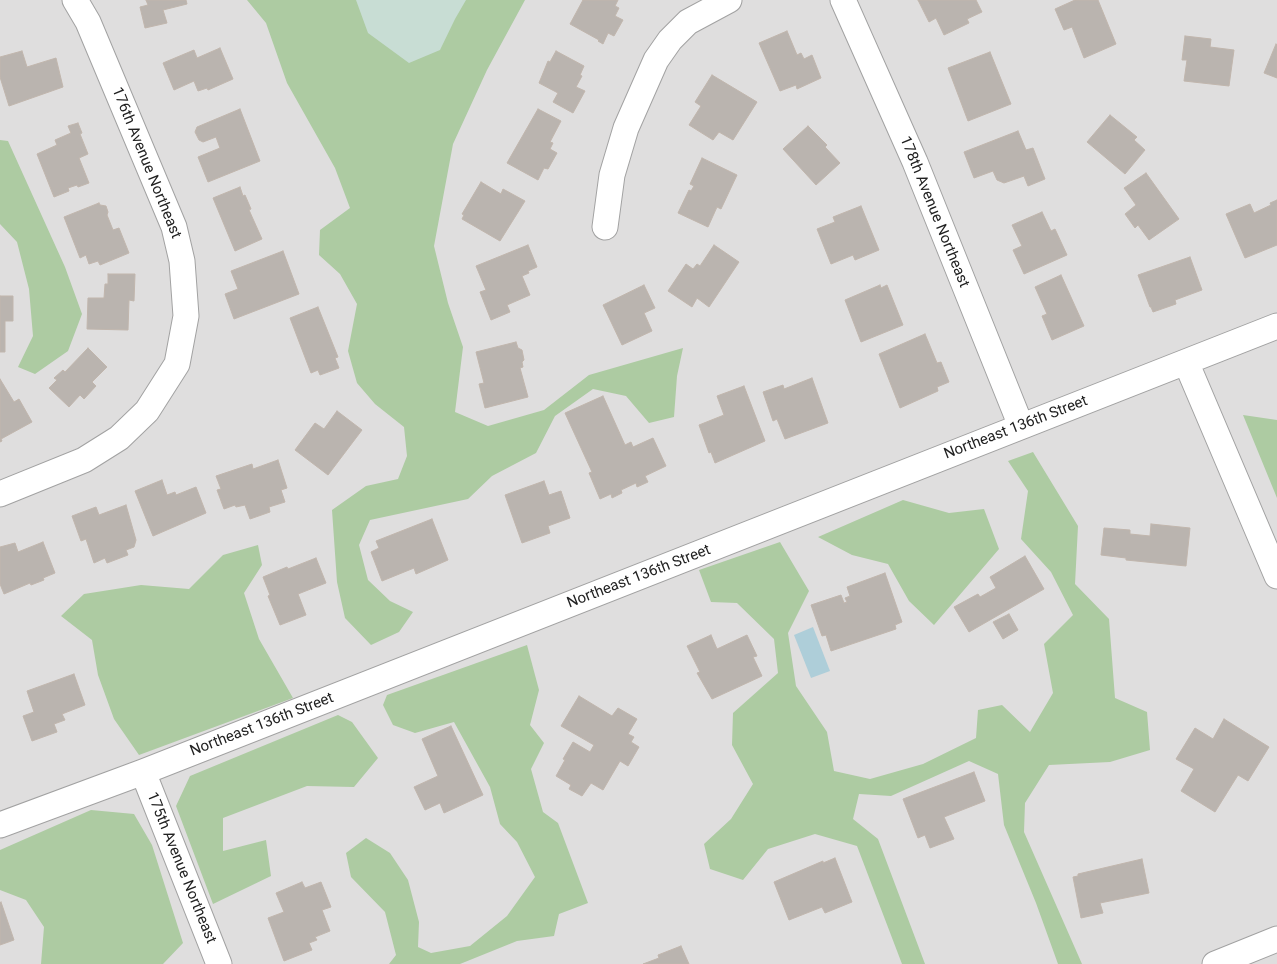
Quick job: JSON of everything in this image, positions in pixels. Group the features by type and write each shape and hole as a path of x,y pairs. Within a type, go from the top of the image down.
{"street":[{"name":"176th Avenue Northeast","path":"0,494 84,460 119,438 147,411 177,364 186,316 182,261 174,227 88,22 75,0"},
{"path":"605,227 612,175 626,128 656,60 670,40 688,22 729,0"},
{"name":"178th Avenue Northeast","path":"842,0 915,162 1022,426"},
{"name":"Northeast 136th Street","path":"0,825 143,772 1277,326"},
{"path":"1186,362 1277,576"},
{"name":"175th Avenue Northeast","path":"143,772 219,964"},
{"path":"1215,964 1277,939"}],"shaded area":[{"path":"0,0 1277,0 1277,964 0,964"}],"green space":[{"path":"247,0 525,0 487,70 453,144 434,246 448,303 463,347 455,412 488,426 544,410 589,375 683,348 677,376 674,417 649,423 626,396 593,389 555,416 536,453 492,476 468,499 370,520 359,545 368,580 390,601 413,612 399,632 371,645 345,618 337,582 332,510 366,486 398,479 407,456 404,427 375,404 357,383 348,351 357,304 340,274 319,255 320,230 350,208 335,168 287,83 266,23"},
{"path":"356,0 466,0 440,50 409,63 368,33"},
{"path":"0,140 8,141 65,267 82,314 68,351 35,374 18,367 33,336 29,289 17,242 0,224"},
{"path":"1243,415 1277,420 1277,498"},
{"path":"1033,452 1078,526 1075,584 1109,619 1115,698 1147,712 1150,750 1110,762 1049,765 1025,803 1024,832 1082,964 1058,964 1036,903 1004,825 998,774 969,761 891,796 859,794 853,819 878,839 925,964 902,964 857,846 815,834 768,849 743,880 710,869 704,844 731,819 753,784 732,745 733,713 778,673 774,639 737,603 711,602 699,570 780,542 809,591 788,633 796,686 827,732 834,771 870,779 923,764 976,738 978,710 1002,705 1030,732 1053,693 1044,644 1073,615 1051,572 1021,539 1028,491 1008,461"},
{"path":"903,500 949,513 984,509 999,549 934,625 909,601 888,564 852,555 818,537"},
{"path":"258,545 262,565 244,593 259,639 293,698 139,755 114,719 98,675 92,640 61,616 84,594 141,585 189,589 223,555"},
{"path":"527,645 539,690 530,725 544,743 531,769 543,812 558,823 588,903 559,914 554,936 517,941 460,964 389,964 396,955 385,912 351,877 346,853 366,838 390,853 408,880 419,922 418,947 431,953 470,946 507,916 535,877 517,842 500,824 490,787 454,722 415,733 393,725 383,705 387,695"},
{"path":"338,715 352,722 378,758 354,787 307,786 223,818 223,851 266,840 271,876 213,904 176,806 190,776"},
{"path":"91,810 134,814 152,845 183,943 163,964 41,964 44,927 26,900 0,890 0,850"}],"water":[{"path":"813,627 830,671 811,678 794,635"}],"building":[{"path":"146,0 186,0 187,4 163,10 167,23 145,28 140,7 148,5"},
{"path":"583,0 618,0 615,6 619,8 615,16 623,20 614,36 608,33 603,44 570,24"},
{"path":"918,0 976,0 982,12 967,19 969,23 944,35 936,18 929,22"},
{"path":"1075,0 1098,0 1116,44 1084,58 1072,27 1064,30 1055,9"},
{"path":"787,31 797,55 801,53 804,59 812,55 821,78 797,89 796,85 780,91 759,43"},
{"path":"1185,36 1211,39 1210,47 1234,50 1229,86 1184,81 1187,60 1182,60"},
{"path":"1277,45 1277,78 1264,73"},
{"path":"220,48 233,79 208,90 207,88 198,91 194,81 174,90 163,63 194,50 197,58"},
{"path":"22,51 27,67 56,58 63,87 9,106 0,77 0,57"},
{"path":"556,51 584,66 580,75 582,76 576,87 585,91 573,113 553,102 558,93 539,83 548,61 550,62"},
{"path":"990,52 1011,104 968,121 948,68"},
{"path":"712,75 757,102 733,140 719,132 713,140 689,125 701,106 695,102"},
{"path":"240,109 260,161 208,182 198,157 220,148 216,137 203,142 199,140 195,132 197,127"},
{"path":"538,109 561,121 550,142 553,143 550,149 557,153 548,169 544,168 538,180 507,163"},
{"path":"1110,115 1137,137 1134,140 1145,150 1125,174 1087,142"},
{"path":"78,123 88,154 79,158 89,183 68,188 69,191 54,197 37,154 57,145 55,140 71,133 68,126"},
{"path":"808,126 827,145 825,147 840,163 816,185 783,149"},
{"path":"1018,131 1026,150 1033,148 1045,179 1028,186 1024,176 1004,183 997,180 993,171 974,178 964,152"},
{"path":"702,158 737,175 721,209 717,207 708,227 678,213 689,190 691,191 694,186 690,184"},
{"path":"1146,173 1179,219 1149,240 1138,225 1135,228 1125,214 1136,205 1124,188"},
{"path":"481,182 501,194 503,189 525,201 500,241 462,219 464,215 462,214"},
{"path":"240,187 251,209 249,210 262,239 235,251 213,198"},
{"path":"1277,200 1277,245 1245,258 1226,214 1250,204 1254,213"},
{"path":"99,203 106,206 107,215 113,230 119,228 129,253 100,265 98,261 89,264 86,255 80,258 64,217"},
{"path":"861,206 879,250 855,260 853,255 831,264 817,229 835,222 833,217"},
{"path":"1042,212 1051,231 1055,229 1067,255 1024,274 1013,250 1022,246 1012,225"},
{"path":"528,245 537,267 522,276 530,295 507,305 510,312 491,320 480,292 486,290 476,266"},
{"path":"714,245 739,262 709,307 697,298 692,307 668,291 686,264 693,269 697,264 700,266"},
{"path":"283,251 299,294 234,319 225,294 238,289 231,271"},
{"path":"1190,257 1202,290 1175,300 1176,304 1153,312 1138,275"},
{"path":"108,274 135,274 134,301 129,300 128,330 87,329 88,298 104,298 105,284 108,284"},
{"path":"1061,275 1084,326 1052,340 1042,316 1047,314 1035,287"},
{"path":"644,285 655,308 644,313 652,331 622,345 603,305"},
{"path":"880,285 881,288 887,285 903,325 861,342 845,300"},
{"path":"0,296 13,296 13,321 5,321 5,352 0,352"},
{"path":"318,307 338,357 335,358 339,368 320,375 318,370 311,373 290,318"},
{"path":"925,334 937,363 941,362 949,382 937,387 938,391 900,408 879,354"},
{"path":"516,342 518,348 522,350 524,360 522,362 523,367 520,368 528,397 485,408 479,384 484,383 476,352"},
{"path":"88,348 107,367 92,382 96,386 84,399 80,395 69,407 49,388 57,380 54,378 63,370 65,372"},
{"path":"812,378 828,423 785,439 777,419 773,421 763,392 783,385 784,389"},
{"path":"0,379 14,402 19,399 32,422 1,439 2,441 0,442"},
{"path":"744,386 765,441 715,463 711,452 709,453 699,425 724,415 717,396"},
{"path":"603,396 625,445 631,442 633,447 653,438 666,466 645,476 648,482 637,487 636,483 621,490 622,493 612,498 611,494 600,499 589,473 592,472 565,413"},
{"path":"337,411 362,430 328,475 295,450 315,423 324,429"},
{"path":"278,460 287,488 281,490 285,502 269,507 270,512 250,519 245,505 236,507 235,505 224,509 217,490 221,489 216,476 252,464 253,469"},
{"path":"162,480 167,495 175,492 176,495 196,487 206,513 153,536 135,491"},
{"path":"544,481 549,495 561,491 570,518 548,526 550,533 522,543 505,495"},
{"path":"126,505 136,540 134,547 126,550 128,555 107,563 105,558 94,563 86,539 81,541 72,516 96,507 99,515"},
{"path":"432,519 448,560 416,574 414,568 382,581 371,552 379,548 376,541"},
{"path":"1151,524 1190,528 1186,566 1126,560 1126,558 1101,555 1104,528 1130,530 1130,534 1150,536"},
{"path":"43,542 55,573 43,578 44,580 31,585 30,583 4,594 0,584 0,547 15,543 18,552"},
{"path":"1025,556 1044,589 969,632 954,607 978,594 980,597 996,588 990,577"},
{"path":"316,558 326,583 298,594 306,615 280,625 268,596 270,595 263,577"},
{"path":"885,573 902,622 895,625 896,629 831,651 826,635 822,636 811,605 841,595 844,603 847,602 845,598 850,596 847,587"},
{"path":"1009,614 1018,630 1003,639 993,622"},
{"path":"711,635 717,649 747,635 757,656 753,657 762,676 712,699 697,673 700,672 687,646"},
{"path":"74,674 85,705 62,714 65,720 54,724 57,732 32,741 23,716 34,712 27,691"},
{"path":"579,696 612,716 618,708 637,719 628,734 634,737 631,742 639,747 628,766 620,761 603,790 591,783 582,796 569,789 571,785 556,776 573,742 590,752 594,745 561,726"},
{"path":"1224,719 1269,747 1248,781 1238,775 1215,812 1181,791 1194,769 1176,759 1195,728 1213,739"},
{"path":"451,726 483,795 444,813 440,803 425,810 414,787 438,776 422,739"},
{"path":"974,772 985,801 944,817 954,839 930,848 925,835 918,838 903,799"},
{"path":"835,858 852,902 825,913 822,907 789,920 774,882 823,861 823,863"},
{"path":"1142,859 1149,893 1100,903 1103,913 1081,918 1073,877 1078,876 1078,874"},
{"path":"302,882 305,888 321,882 331,907 322,910 330,931 315,937 317,940 309,943 312,950 284,961 268,918 284,912 276,893"},
{"path":"0,903 14,940 0,945"},
{"path":"681,946 689,964 643,964 659,958 658,955"}]}
